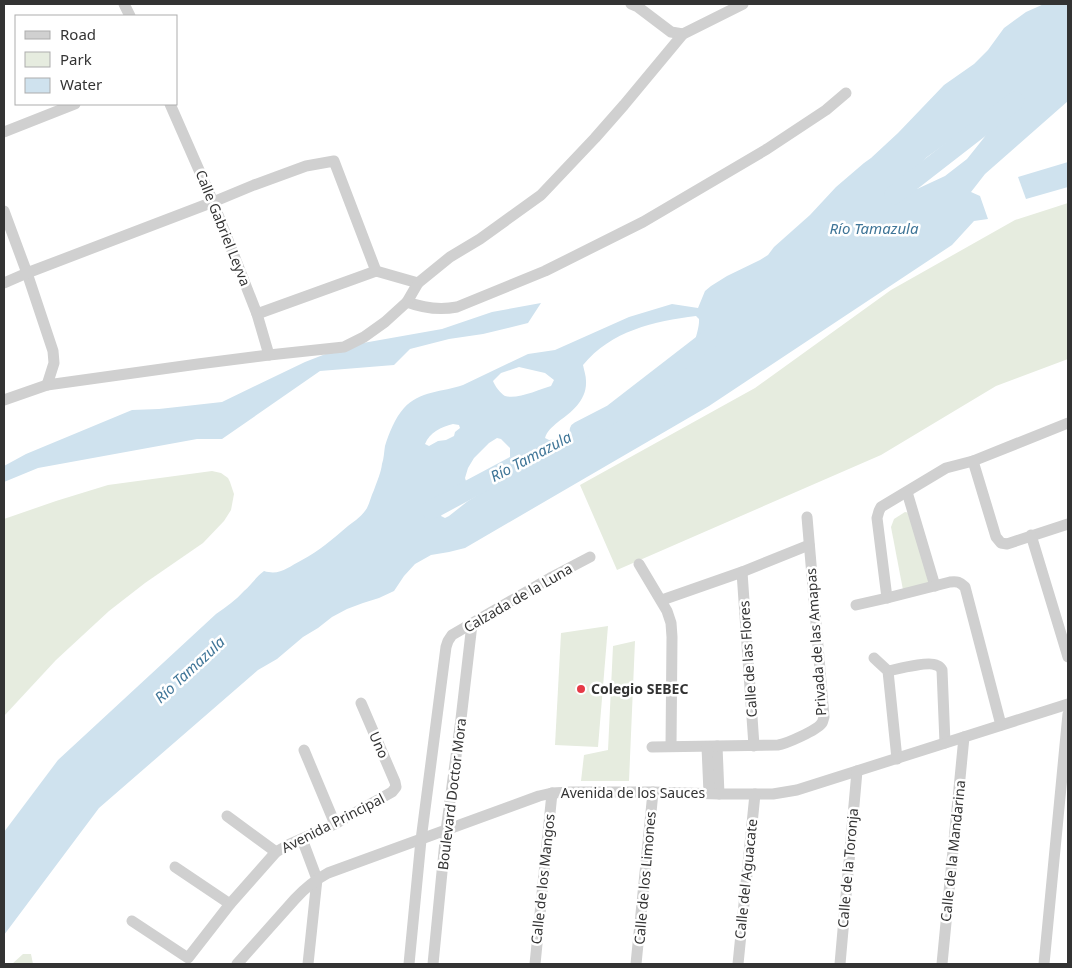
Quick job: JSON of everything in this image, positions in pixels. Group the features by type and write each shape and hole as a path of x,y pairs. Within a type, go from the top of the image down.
{"street":[{"path":"631,4 638,7 671,32 682,34"},
{"path":"4,400 47,385 268,354 344,347 385,322 407,302 418,283 450,257 480,239 541,195 624,106 682,34 743,4"},
{"path":"407,302 417,306 447,309 457,307 545,271 667,208 766,149 826,110 846,93"},
{"path":"4,132 72,105"},
{"name":"Calle Gabriel Leyva","path":"170,105 213,202 257,314 268,354"},
{"path":"4,283 254,185 306,166 334,161 376,271"},
{"path":"4,211 53,351 54,363 47,385"},
{"path":"257,314 376,271 418,283"},
{"path":"887,598 877,518 882,507 946,468 973,461 1068,423"},
{"path":"973,461 996,537 1000,544 1007,544 1068,524"},
{"path":"907,492 935,586"},
{"name":"Privada de las Amapas","path":"652,747 778,746 787,744 822,724 824,717 806,517"},
{"path":"1031,535 1068,655"},
{"path":"662,600 742,572 809,545"},
{"name":"Calzada de la Luna","path":"448,641 452,635 590,557"},
{"path":"639,564 668,611 671,623 671,746"},
{"name":"Calle de las Flores","path":"742,572 754,746"},
{"path":"856,604 955,582 965,587 1001,725"},
{"name":"Boulevard Doctor Mora","path":"433,964 446,830 472,624"},
{"name":"Boulevard Doctor Mora","path":"409,964 421,840 448,641"},
{"path":"874,658 888,671 897,758"},
{"path":"888,671 930,664 938,665 942,670 945,743"},
{"name":"Uno","path":"361,703 396,787"},
{"name":"Avenida de los Sauces","path":"237,964 294,899 317,879 328,873 540,796 552,793 784,793 1068,704"},
{"path":"1044,964 1068,714"},
{"name":"Calle de la Mandarina","path":"942,964 964,737"},
{"path":"712,746 714,794"},
{"path":"304,750 334,824"},
{"name":"Calle de la Toronja","path":"840,964 857,771"},
{"name":"Avenida Principal","path":"132,921 188,958 230,904 276,852 334,824 392,792 396,787"},
{"name":"Calle de los Limones","path":"636,964 653,792"},
{"name":"Calle de los Mangos","path":"535,964 552,793"},
{"name":"Calle del Aguacate","path":"738,964 755,794"},
{"path":"227,816 276,852"},
{"path":"302,839 317,879 308,964"},
{"path":"176,866 230,904"}],"green space":[{"path":"1068,203 1068,359 996,386 881,455 617,570 580,485 755,388 891,290 1015,220"},
{"path":"212,471 221,473 228,478 234,494 231,510 224,521 203,543 145,583 109,611 56,660 4,716 4,519 108,485"},
{"path":"905,512 910,513 934,582 903,590 891,527 894,519"},
{"name":"Colegio SEBEC","path":"608,626 598,747 555,745 561,633"},
{"name":"Colegio SEBEC","path":"635,641 629,781 581,781 584,755 608,750 613,646"},
{"path":"23,954 31,954 33,964 12,964"}],"water":[{"name":"Río Tamazula","path":"1044,4 1068,4 1068,101 985,174 971,192 980,196 988,219 974,221 952,245 709,406 465,548 431,555 415,564 394,591 347,609 303,637 277,659 258,670 99,808 4,935 4,832 58,760 216,614 238,597 264,571 279,572 288,568 326,544 365,511 379,477 390,431 401,412 410,402 424,395 463,385 528,354 555,350 629,317 672,304 698,308 705,291 727,276 768,255 836,187 898,133 944,85 974,64 988,50 1004,28 1026,12","holes":["990,117 998,119 967,159 945,176 917,189 913,188 914,176 921,163 969,127","696,316 699,319 693,345 680,369 634,401 619,409 613,415 570,435 558,439 549,440 545,438 550,429 573,410 581,400 586,388 583,365 594,353 620,336 665,321","519,367 545,373 554,380 551,386 516,397 510,397 501,393 493,381 501,373","453,424 459,425 460,428 455,432 454,436 446,440 438,441 429,446 425,444 433,433","497,438 501,439 510,448 509,476 468,501 449,516 445,518 441,516 457,493 467,487 465,478 474,458 489,443"]},
{"path":"1068,162 1068,187 1026,199 1018,177"},
{"path":"541,303 528,323 410,349 394,365 320,371 222,439 197,439 38,468 4,482 4,466 26,454 132,410 222,402 305,362 346,346 442,329 492,312"}],"waterway":[{"name":"Río Tamazula","path":"894,195 1015,101"},
{"name":"Río Tamazula","path":"579,431 612,414 709,339"},
{"name":"Río Tamazula","path":"431,510 532,456"}],"place":[{"name":"Colegio SEBEC","path":"581,689"}]}
